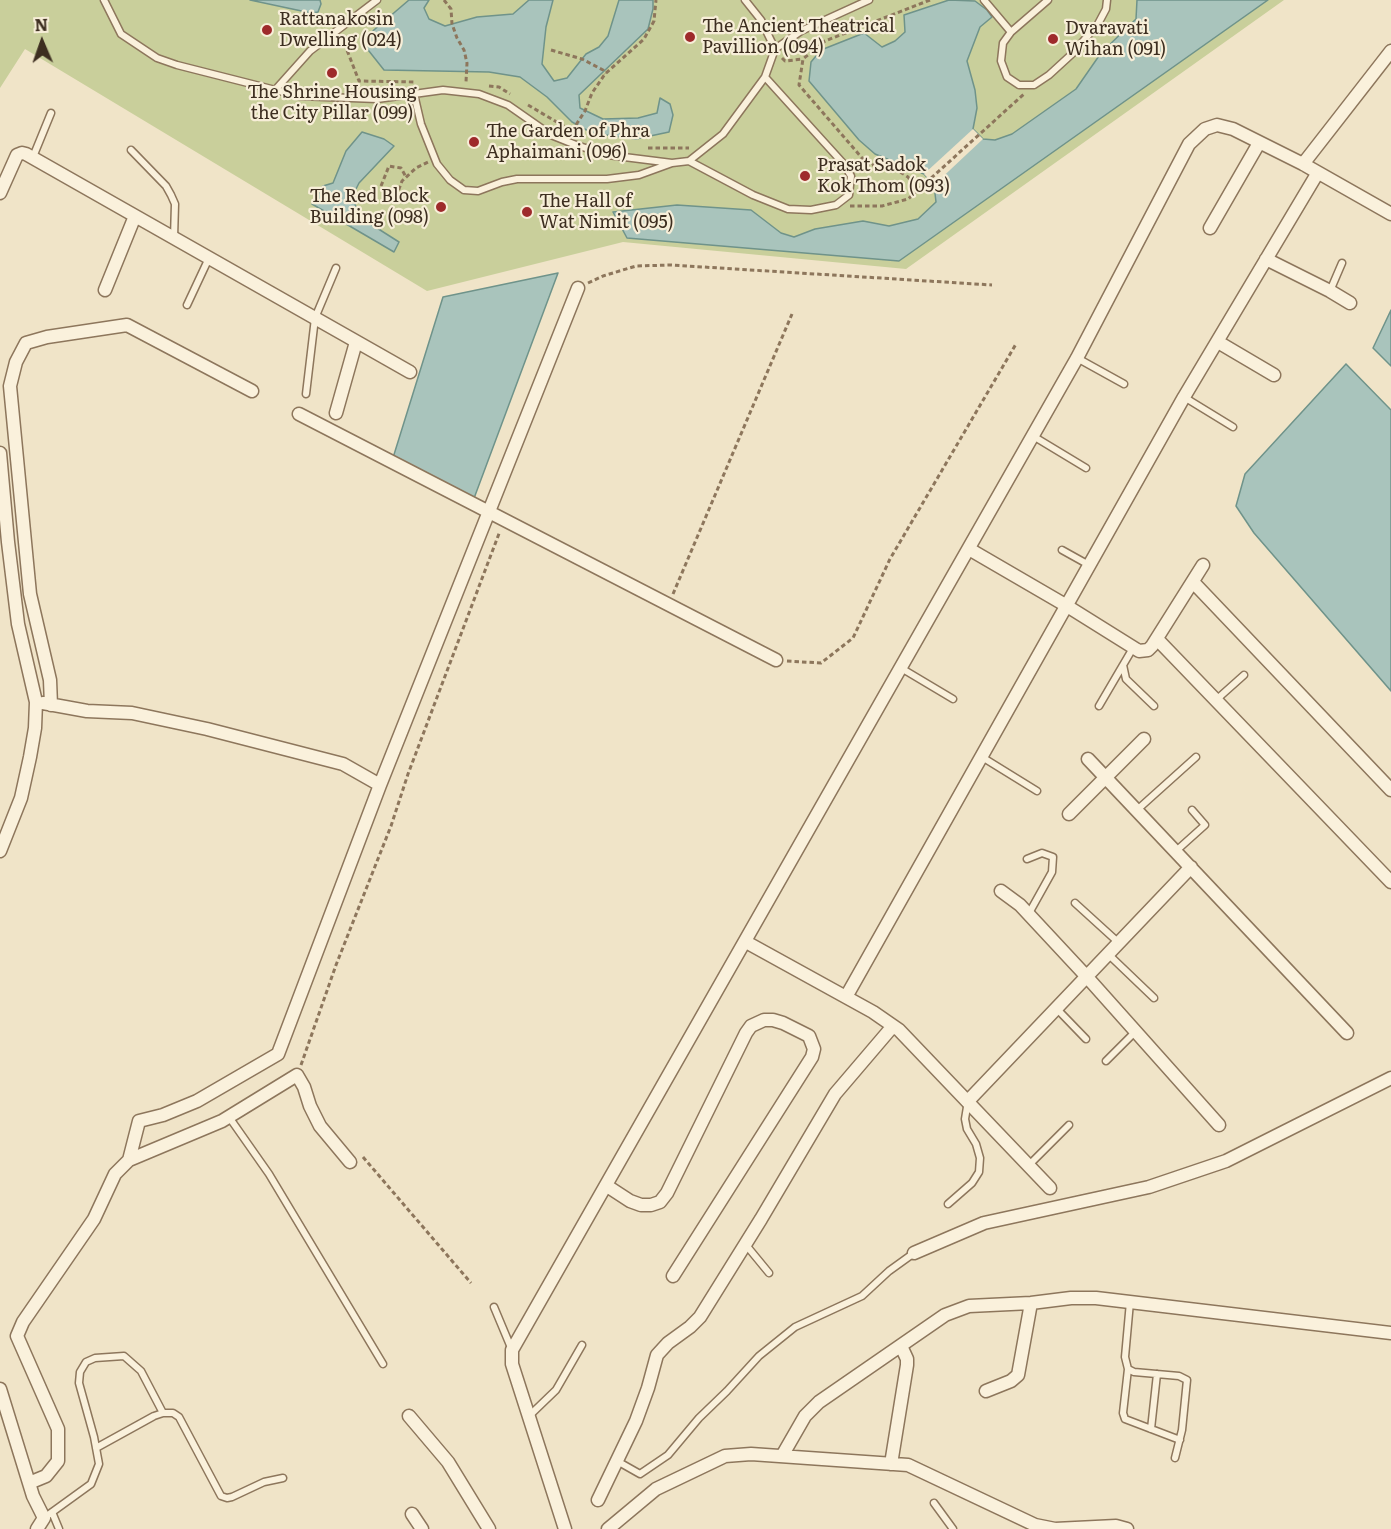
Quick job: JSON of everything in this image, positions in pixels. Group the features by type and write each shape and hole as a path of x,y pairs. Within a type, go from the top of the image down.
{"street":[{"path":"1303,164 1391,51"},
{"path":"565,1529 512,1364 512,1350 1077,358 1189,144 1205,129 1217,125 1233,129 1303,164 1391,214"},
{"path":"1210,228 1259,143"},
{"path":"0,193 17,155 22,153 410,372"},
{"path":"846,998 1184,397 1317,174"},
{"path":"105,290 135,216"},
{"path":"1266,259 1350,303"},
{"path":"129,1160 139,1121 163,1115 197,1101 278,1054 380,785 578,288"},
{"path":"51,705 50,680 30,594 10,386 15,362 27,343 47,337 127,324 252,392"},
{"path":"336,413 356,342"},
{"path":"1218,342 1274,375"},
{"path":"299,414 776,660"},
{"path":"0,453 18,624 36,702 35,728 21,798 0,851"},
{"path":"969,549 1139,651 1148,650 1157,639 1203,565"},
{"path":"1193,582 1391,790"},
{"path":"1157,639 1391,882"},
{"path":"36,702 87,711 132,713 228,735 343,764 380,785"},
{"path":"1069,814 1144,739"},
{"path":"1088,759 1347,1033"},
{"path":"968,1101 1191,867"},
{"path":"1001,891 1020,905 1220,1125"},
{"path":"746,942 893,1026 1050,1188"},
{"path":"607,1186 630,1201 641,1205 660,1202 667,1193 751,1026 764,1020 773,1020 809,1036 814,1049 812,1057 674,1276"},
{"path":"597,1500 642,1405 657,1355 700,1317 835,1094 893,1026"},
{"path":"28,1482 46,1476 58,1461 58,1429 17,1336 23,1322 94,1219 115,1174 129,1160 229,1117 297,1075 320,1126 350,1162"},
{"path":"914,1253 984,1223 1149,1187 1226,1161 1391,1078"},
{"path":"782,1456 812,1408 945,1315 960,1308 1083,1298 1391,1333"},
{"path":"986,1391 1011,1381 1018,1375 1031,1303"},
{"path":"891,1464 907,1365 907,1359 901,1346"},
{"path":"0,1389 33,1496 48,1515 37,1529"},
{"path":"409,1416 448,1462 489,1529"},
{"path":"608,1529 656,1489 725,1456 751,1454 908,1465 1035,1526 1046,1528 1116,1526 1127,1529"},
{"path":"412,1514 422,1529"}],"lane":[{"path":"104,0 121,34 157,58 177,65 299,96 377,99 443,90 479,94 507,105 550,135 576,145 608,155 672,163"},
{"path":"276,89 310,51 377,0"},
{"path":"745,0 761,20 775,49"},
{"path":"414,94 421,124 435,159 450,180 464,190 478,191 517,179 617,178 639,175 672,163 689,160 723,134 765,77 775,49 801,32 869,0"},
{"path":"984,0 1011,32"},
{"path":"1048,0 1011,32 1004,43 1001,61 1007,77 1019,85 1034,85 1073,53 1098,24 1106,9 1107,0"},
{"path":"689,160 753,195 788,209 811,210 836,205 849,195 852,176 765,77"},
{"path":"33,158 51,113"},
{"path":"131,150 166,186 171,195 175,204 174,238"},
{"path":"187,305 209,258"},
{"path":"1330,291 1342,263"},
{"path":"306,394 315,318 336,268"},
{"path":"1077,358 1124,384"},
{"path":"1184,397 1233,427"},
{"path":"1033,436 1086,468"},
{"path":"1062,550 1090,565"},
{"path":"1133,648 1098,706 1123,665 1126,679 1154,706"},
{"path":"901,668 952,699"},
{"path":"1216,700 1244,675"},
{"path":"1137,810 1196,756"},
{"path":"982,757 1037,791"},
{"path":"1176,851 1205,825 1192,810"},
{"path":"1027,859 1042,853 1053,857 1052,872 1028,915"},
{"path":"1075,903 1119,943"},
{"path":"1108,954 1154,998"},
{"path":"1057,1009 1086,1039"},
{"path":"1106,1061 1136,1031"},
{"path":"948,1204 972,1183 979,1172 980,1158 965,1119 968,1101"},
{"path":"229,1117 269,1174 383,1364"},
{"path":"1028,1166 1069,1125"},
{"path":"746,1244 769,1273"},
{"path":"617,1461 640,1473 668,1455 699,1418 759,1356 795,1327 862,1296 889,1271 914,1253"},
{"path":"1130,1302 1125,1357 1128,1369 1124,1416 1129,1421 1180,1440"},
{"path":"494,1307 512,1350"},
{"path":"529,1416 556,1390 582,1345"},
{"path":"59,1529 48,1515 91,1484 99,1464 79,1383 80,1372 86,1362 95,1358 124,1356 141,1371 163,1413"},
{"path":"1128,1369 1134,1372 1179,1376 1187,1380 1180,1440 1175,1458"},
{"path":"1151,1430 1157,1374"},
{"path":"96,1448 163,1413 173,1413 179,1417 221,1496 232,1497 264,1482 283,1478"},
{"path":"934,1503 953,1529"}],"path":[{"path":"444,0 452,9 452,24 464,50 467,63 466,83 462,82"},
{"path":"524,102 572,131 585,111 604,72 644,39 654,21 656,0"},
{"path":"775,49 785,61 803,59 825,41 930,0"},
{"path":"345,34 345,45 359,81 422,82"},
{"path":"551,50 582,59 604,72"},
{"path":"803,59 799,85 869,166"},
{"path":"836,205 882,206 908,199 1034,85"},
{"path":"488,86 499,87 516,97"},
{"path":"648,148 688,148 697,142"},
{"path":"396,197 406,177 416,168 435,159"},
{"path":"850,174 874,164 894,168 908,177 917,190"},
{"path":"381,186 389,166 401,168 406,177"},
{"path":"578,288 603,276 636,266 671,265 992,285"},
{"path":"669,604 792,314"},
{"path":"776,660 821,663 853,638 890,559 1016,344"},
{"path":"297,1075 336,965 391,826 408,774 505,520"},
{"path":"342,1151 360,1153 471,1283"}],"green space":[{"path":"0,0 1284,0 906,269 623,242 427,291 25,49 0,88"}],"water":[{"path":"250,0 320,0 321,4 318,12 311,13"},
{"path":"409,0 429,0 424,8 429,19 445,26 477,17 513,14 529,0 553,0 546,27 542,64 554,81 567,78 586,54 599,47 608,36 619,0 653,0 648,29 579,95 580,108 603,119 638,118 657,113 660,98 670,104 673,115 669,132 636,139 592,133 572,122 547,97 520,77 489,72 384,70 361,41"},
{"path":"949,0 975,1 992,17 980,27 967,61 977,108 973,129 983,139 995,140 1012,134 1076,89 1101,53 1136,19 1137,0 1268,0 899,261 627,238 613,212 677,205 751,210 781,233 794,237 815,229 863,221 889,226 918,219 936,202 934,185 924,174 875,154 859,140 809,81 811,62 821,50 864,33 882,47 895,41 905,32 904,15"},
{"path":"362,132 384,139 394,146 359,183 353,195 358,216 399,242 394,252 312,204 323,186 333,183 346,151"},
{"path":"558,273 473,501 392,461 443,297"},
{"path":"1391,310 1391,366 1373,348"},
{"path":"1346,364 1391,410 1391,691 1254,533 1236,506 1245,474"}],"pier":[{"path":"973,129 983,139 934,185 924,174"}],"place":[{"name":"Rattanakosin Dwelling (024)","path":"267,30"},
{"name":"The Ancient Theatrical Pavillion (094)","path":"690,37"},
{"name":"Dvaravati Wihan (091)","path":"1053,39"},
{"name":"The Shrine Housing the City Pillar (099)","path":"332,73"},
{"name":"The Garden of Phra Aphaimani (096)","path":"474,142"},
{"name":"Prasat Sadok Kok Thom (093)","path":"805,176"},
{"name":"The Red Block Building (098)","path":"441,207"},
{"name":"The Hall of Wat Nimit (095)","path":"527,212"}]}
